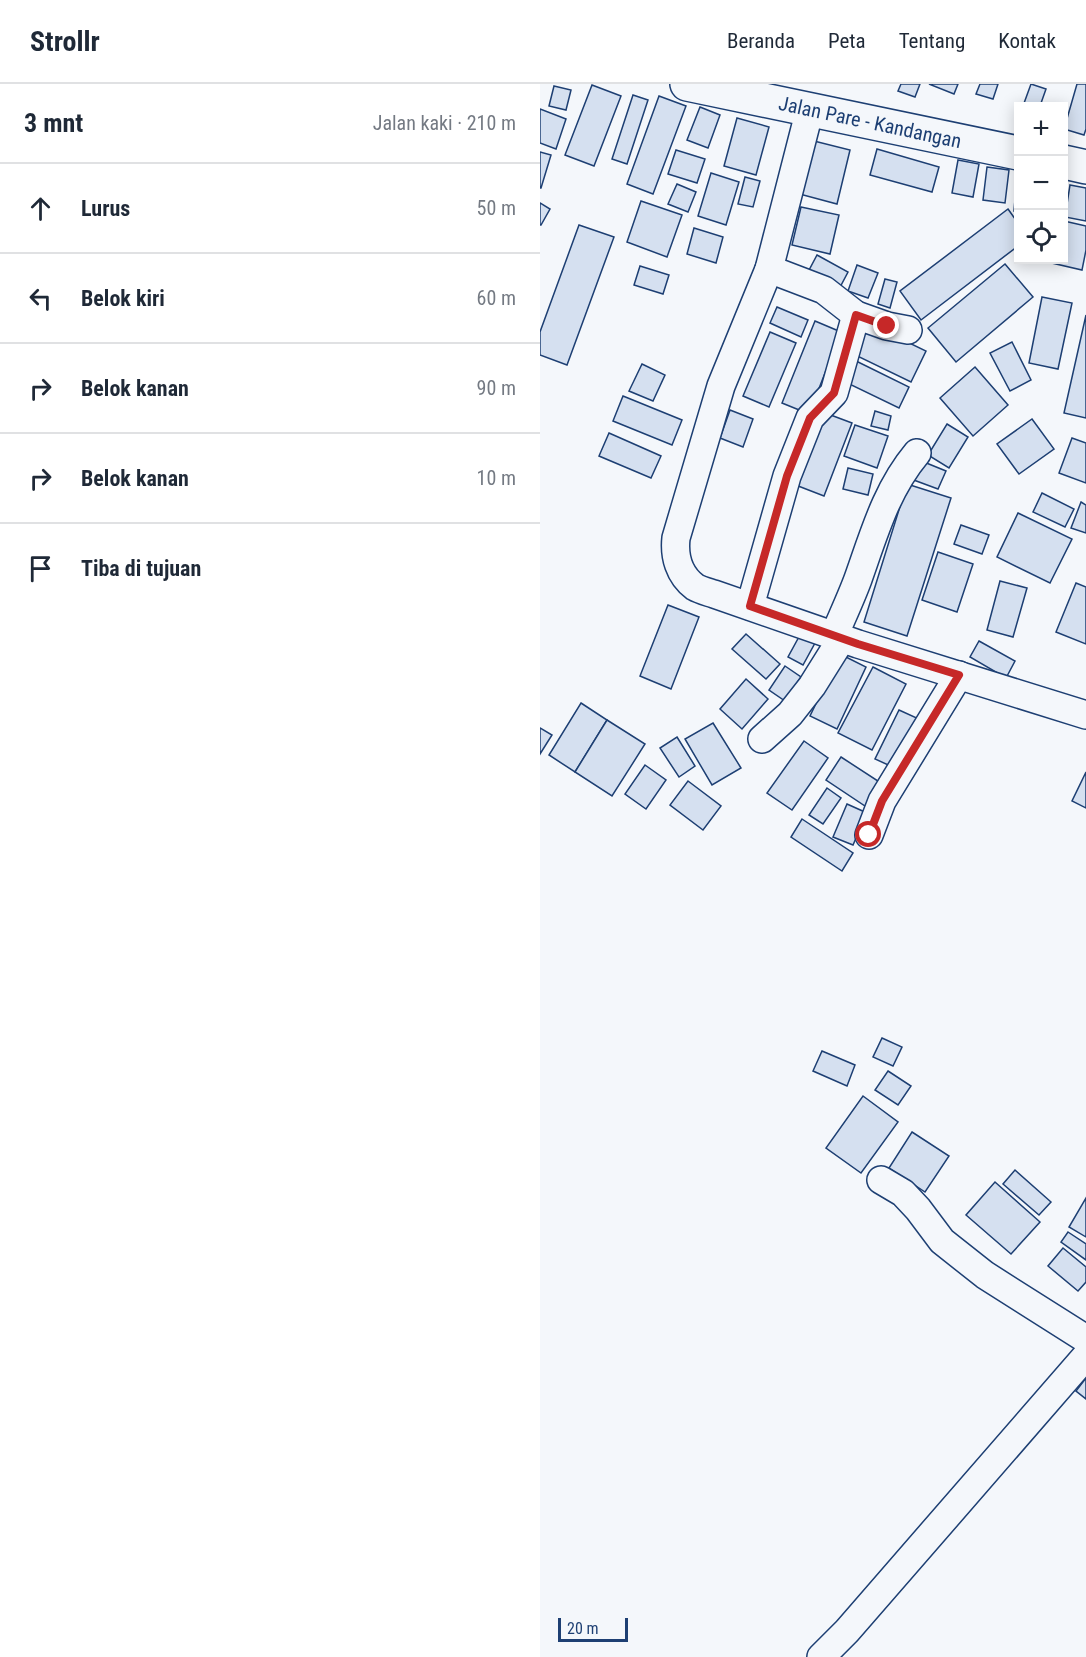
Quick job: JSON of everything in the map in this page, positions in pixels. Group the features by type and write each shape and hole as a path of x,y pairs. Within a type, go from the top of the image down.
{"main road":[{"name":"Jalan Pare - Kandangan","path":"687,84 755,91 810,109 1014,152"},
{"path":"1068,163 1086,167"}],"street":[{"path":"810,109 770,270 721,386 675,538 674,556 682,571 695,586 838,637 1086,715"},
{"path":"770,270 824,290 856,315 887,326 908,330"},
{"path":"750,606 787,476 810,418 834,393 856,315"},
{"path":"762,739 790,714 812,686 838,637 882,509 895,483 917,453"},
{"path":"869,835 882,801 959,675"},
{"path":"881,1180 903,1193 942,1241 985,1275 1086,1339"},
{"path":"821,1657 847,1631 1086,1356"}],"building":[{"path":"901,84 920,84 915,97 898,91"},
{"path":"929,84 958,84 954,94"},
{"path":"980,84 998,84 993,99 976,94"},
{"path":"1031,84 1046,89 1041,102 1024,102"},
{"path":"1077,84 1086,84 1084,135 1068,130 1068,115"},
{"path":"592,85 621,96 594,166 565,155"},
{"path":"554,86 571,90 566,110 549,106"},
{"path":"633,95 648,100 627,164 612,159"},
{"path":"659,96 686,106 653,194 627,184"},
{"path":"700,107 720,115 708,148 687,140"},
{"path":"540,109 566,119 556,149 540,143"},
{"path":"737,118 769,127 756,175 724,166"},
{"path":"806,139 850,150 837,204 792,192"},
{"path":"877,149 939,167 932,192 870,175"},
{"path":"676,150 705,159 697,183 668,174"},
{"path":"540,152 551,155 541,188 540,188"},
{"path":"958,160 979,164 973,197 952,193"},
{"path":"987,167 1009,170 1005,203 983,200"},
{"path":"711,173 739,182 726,225 698,216"},
{"path":"745,177 760,181 753,207 738,204"},
{"path":"677,184 696,192 688,212 668,204"},
{"path":"1070,185 1086,188 1086,221 1068,218"},
{"path":"641,201 682,215 667,257 627,242"},
{"path":"540,203 550,209 541,225 540,225"},
{"path":"801,207 839,215 830,254 792,245"},
{"path":"1008,209 1014,217 1014,249 921,320 900,291"},
{"path":"1068,222 1086,226 1086,250 1082,270 1056,264 1068,264"},
{"path":"579,225 614,237 567,365 540,355 540,332"},
{"path":"694,228 723,237 716,263 687,254"},
{"path":"817,255 848,272 838,291 807,274"},
{"path":"1005,264 1033,297 956,362 928,328"},
{"path":"857,265 878,273 868,298 848,291"},
{"path":"640,266 669,275 663,294 634,285"},
{"path":"885,279 897,282 890,308 878,304"},
{"path":"1042,297 1072,303 1058,369 1029,363"},
{"path":"777,307 808,320 801,337 770,323"},
{"path":"1086,315 1086,418 1064,413"},
{"path":"815,321 841,332 809,414 782,403"},
{"path":"866,322 926,351 911,382 851,353"},
{"path":"770,332 796,343 769,407 743,396"},
{"path":"1012,342 1031,380 1010,391 990,353"},
{"path":"852,359 909,387 899,408 841,380"},
{"path":"642,364 665,375 653,401 629,391"},
{"path":"975,367 1008,405 973,436 940,398"},
{"path":"623,396 682,420 672,445 613,421"},
{"path":"730,410 753,419 743,447 720,438"},
{"path":"820,411 852,423 824,496 793,484"},
{"path":"875,411 891,416 888,430 871,426"},
{"path":"1032,419 1054,449 1019,474 997,444"},
{"path":"947,424 968,437 949,468 928,455"},
{"path":"855,425 888,436 877,468 844,456"},
{"path":"609,433 661,456 651,478 599,456"},
{"path":"1072,438 1086,443 1086,483 1059,473"},
{"path":"919,460 946,471 938,489 911,479"},
{"path":"848,468 873,474 868,495 843,489"},
{"path":"907,484 951,498 907,636 864,622"},
{"path":"1042,493 1074,509 1065,527 1033,512"},
{"path":"1081,502 1086,505 1086,533 1071,528"},
{"path":"1018,513 1072,539 1050,583 997,557"},
{"path":"961,525 989,535 982,554 954,544"},
{"path":"938,552 973,564 957,612 922,600"},
{"path":"1000,581 1027,588 1013,637 987,630"},
{"path":"1076,583 1086,587 1086,644 1056,632"},
{"path":"668,605 699,617 671,689 640,676"},
{"path":"746,634 780,664 766,679 732,649"},
{"path":"800,635 815,643 803,665 788,657"},
{"path":"979,641 1015,661 1006,678 970,657"},
{"path":"840,654 866,667 837,729 810,716"},
{"path":"785,666 801,677 785,701 769,690"},
{"path":"873,667 906,684 872,750 838,733"},
{"path":"746,679 768,699 742,729 720,709"},
{"path":"581,703 607,720 575,772 549,755"},
{"path":"899,710 919,719 895,768 875,759"},
{"path":"607,720 645,744 612,796 575,772"},
{"path":"713,723 741,768 712,785 685,739"},
{"path":"540,728 552,735 540,754"},
{"path":"677,737 695,766 679,777 660,748"},
{"path":"804,741 828,758 792,810 767,793"},
{"path":"841,757 881,783 865,806 826,780"},
{"path":"645,765 666,780 646,809 625,794"},
{"path":"1086,772 1086,808 1072,801"},
{"path":"688,781 721,806 703,830 670,805"},
{"path":"827,788 841,798 823,824 809,815"},
{"path":"847,804 867,813 853,845 833,837"},
{"path":"802,819 853,853 842,871 791,837"},
{"path":"882,1038 902,1047 893,1066 873,1057"},
{"path":"822,1051 855,1065 847,1086 813,1071"},
{"path":"888,1071 911,1086 898,1105 875,1090"},
{"path":"863,1096 898,1122 861,1173 826,1148"},
{"path":"912,1132 949,1156 925,1192 889,1168"},
{"path":"1015,1170 1051,1202 1039,1215 1003,1184"},
{"path":"995,1182 1040,1222 1011,1254 966,1215"},
{"path":"1086,1198 1086,1237 1069,1227"},
{"path":"1068,1232 1086,1244 1086,1260 1061,1242"},
{"path":"1063,1248 1086,1267 1086,1282 1078,1291 1048,1266"},
{"path":"1086,1378 1086,1399 1076,1391"}],"route":[{"path":"869,835 882,801 959,675 858,644 750,606 787,476 810,418 834,393 856,315 887,326"}]}
